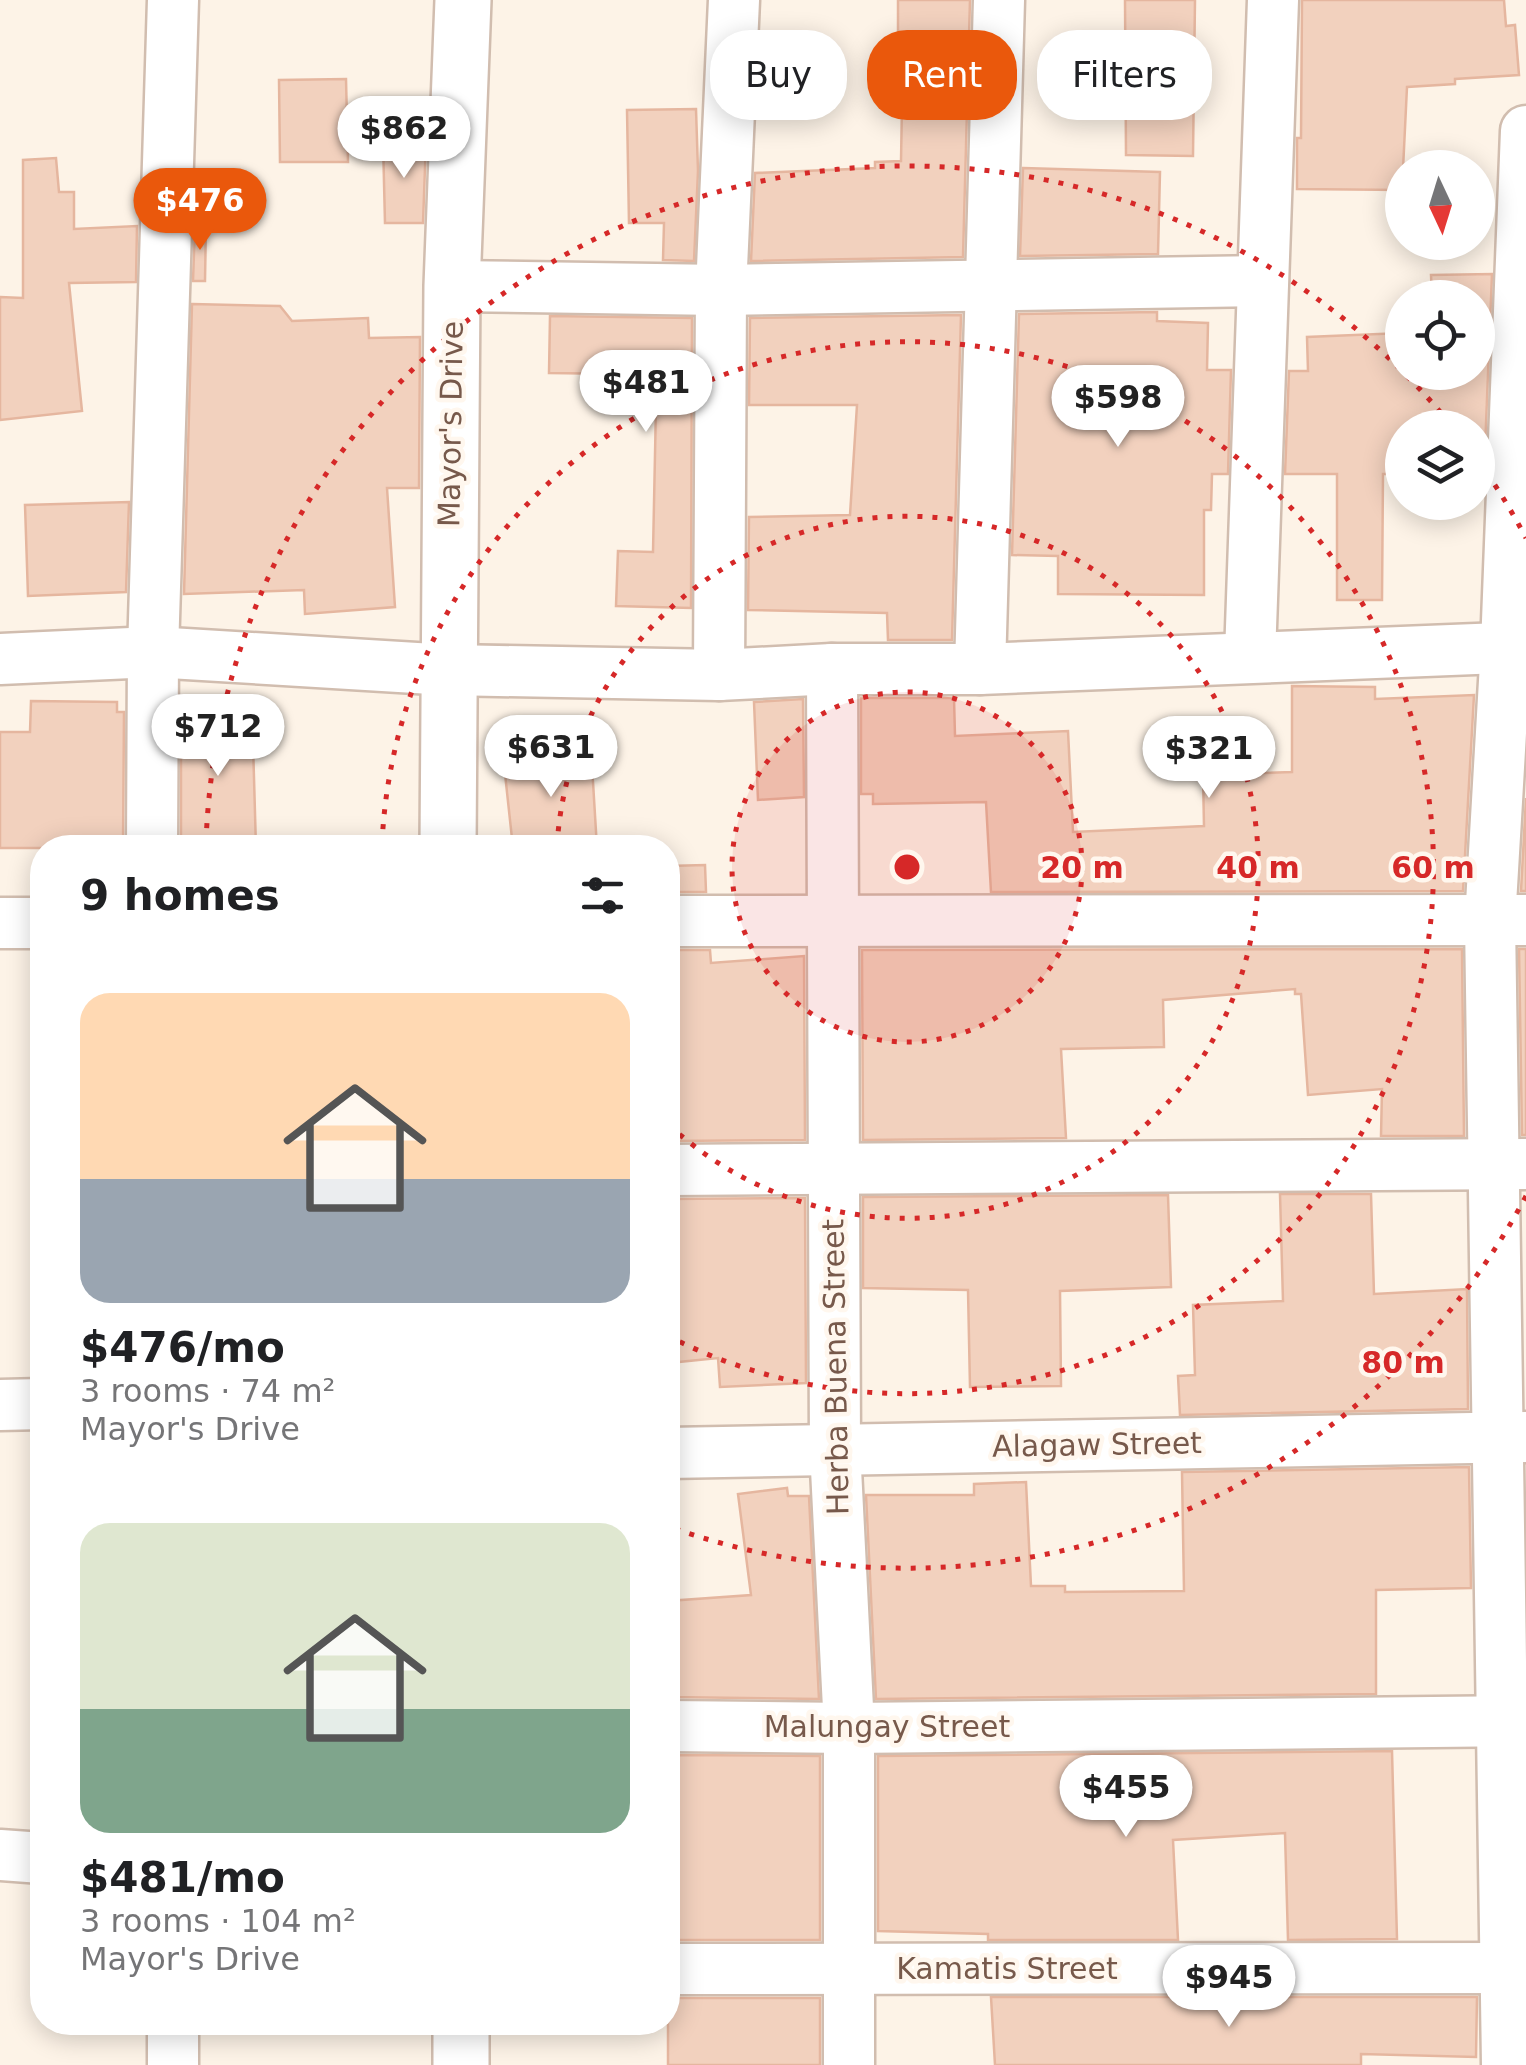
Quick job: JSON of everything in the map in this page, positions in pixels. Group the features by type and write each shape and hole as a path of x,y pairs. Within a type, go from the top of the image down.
{"street":[{"path":"152,835 152,652 172,0"},
{"name":"Mayor's Drive","path":"448,835 452,286 464,0"},
{"path":"719,675 720,290 734,0"},
{"path":"980,670 999,0"},
{"path":"1250,656 1273,0"},
{"path":"1506,2065 1516,1968 1508,920 1526,130"},
{"path":"452,286 720,290 1263,281"},
{"path":"0,659 152,652 448,670 719,675 832,669 980,670 1516,647"},
{"name":"Herba Buena Street","path":"832,669 835,1450 849,1728 849,2065"},
{"path":"680,921 1508,920"},
{"path":"0,923 30,923"},
{"path":"680,1170 1510,1164"},
{"path":"0,1406 30,1405"},
{"name":"Alagaw Street","path":"680,1452 1511,1437"},
{"name":"Malungay Street","path":"680,1726 1513,1722"},
{"path":"0,1854 30,1857"},
{"name":"Kamatis Street","path":"680,1968 1516,1968"},
{"path":"173,2035 173,2065"},
{"path":"461,2035 461,2065"}],"building":[{"path":"898,0 970,0 969,30 898,30"},
{"path":"1125,0 1195,0 1195,30 1125,30"},
{"path":"1302,0 1504,0 1506,26 1515,25 1519,75 1407,87 1404,150 1385,150 1385,190 1297,189 1297,138 1301,138"},
{"path":"346,79 348,162 280,162 279,80"},
{"path":"696,109 694,261 663,260 664,223 629,223 627,110"},
{"path":"902,120 967,120 963,257 751,261 755,173 875,168 875,162 901,161"},
{"path":"1126,120 1193,120 1193,156 1126,155"},
{"path":"426,140 423,223 385,223 383,141"},
{"path":"56,158 59,192 74,192 74,229 137,226 136,282 69,283 82,411 0,420 0,297 23,298 23,160"},
{"path":"1023,168 1160,172 1158,254 1020,256"},
{"path":"206,223 205,281 193,281 195,224"},
{"path":"1492,274 1492,280 1431,280 1431,275"},
{"path":"192,304 280,306 292,321 368,318 369,338 420,337 419,488 387,488 395,607 305,614 304,590 184,594"},
{"path":"1157,312 1157,321 1208,323 1207,370 1231,370 1228,474 1212,474 1211,510 1204,510 1204,595 1058,594 1058,556 1012,555 1019,314"},
{"path":"961,315 952,640 888,640 887,613 748,610 749,517 850,515 857,405 749,405 750,318"},
{"path":"550,316 692,318 691,608 616,606 618,551 653,552 656,406 621,406 621,374 549,373"},
{"path":"1385,334 1385,390 1487,390 1487,410 1385,410 1382,600 1337,600 1337,474 1285,474 1289,371 1308,371 1307,337"},
{"path":"129,502 126,592 28,596 25,505"},
{"path":"1292,686 1375,687 1375,699 1474,695 1463,891 991,892 986,802 873,804 873,794 861,794 861,698 954,698 955,736 1068,731 1073,832 1204,826 1203,775 1292,772"},
{"path":"803,699 804,797 758,800 754,702"},
{"path":"31,701 117,702 117,712 124,712 123,835 30,835 30,848 0,848 0,732 30,732"},
{"path":"252,708 256,835 181,835 181,710"},
{"path":"591,749 596,835 512,835 503,755"},
{"path":"1526,798 1526,891 1521,891"},
{"path":"705,865 706,892 680,892 680,866"},
{"path":"1462,949 1464,1136 1381,1136 1382,1089 1308,1095 1301,994 1295,994 1295,989 1163,1000 1164,1047 1061,1049 1066,1138 863,1140 862,950"},
{"path":"1519,949 1526,949 1526,1135 1522,1135"},
{"path":"680,950 710,950 711,963 804,956 805,1140 680,1141"},
{"path":"1280,1194 1371,1194 1374,1294 1467,1289 1468,1409 1180,1415 1178,1376 1195,1375 1193,1305 1283,1301"},
{"path":"1168,1195 1171,1287 1060,1291 1061,1386 970,1387 968,1290 863,1288 863,1197"},
{"path":"805,1198 806,1383 720,1387 718,1358 680,1362 680,1199"},
{"path":"1469,1467 1471,1588 1376,1590 1376,1694 876,1699 866,1495 974,1495 974,1484 1026,1482 1031,1586 1065,1586 1065,1592 1184,1591 1182,1472"},
{"path":"787,1488 788,1496 809,1496 819,1699 680,1697 680,1600 751,1595 738,1494"},
{"path":"1392,1751 1397,1939 1288,1940 1285,1833 1173,1840 1178,1940 988,1940 988,1934 878,1931 878,1756"},
{"path":"680,1755 820,1756 820,1940 680,1940"},
{"path":"991,1997 1477,1997 1476,2057 1361,2054 1361,2065 995,2065"},
{"path":"680,1998 820,1998 820,2065 668,2065 668,2035 680,2035"}]}
